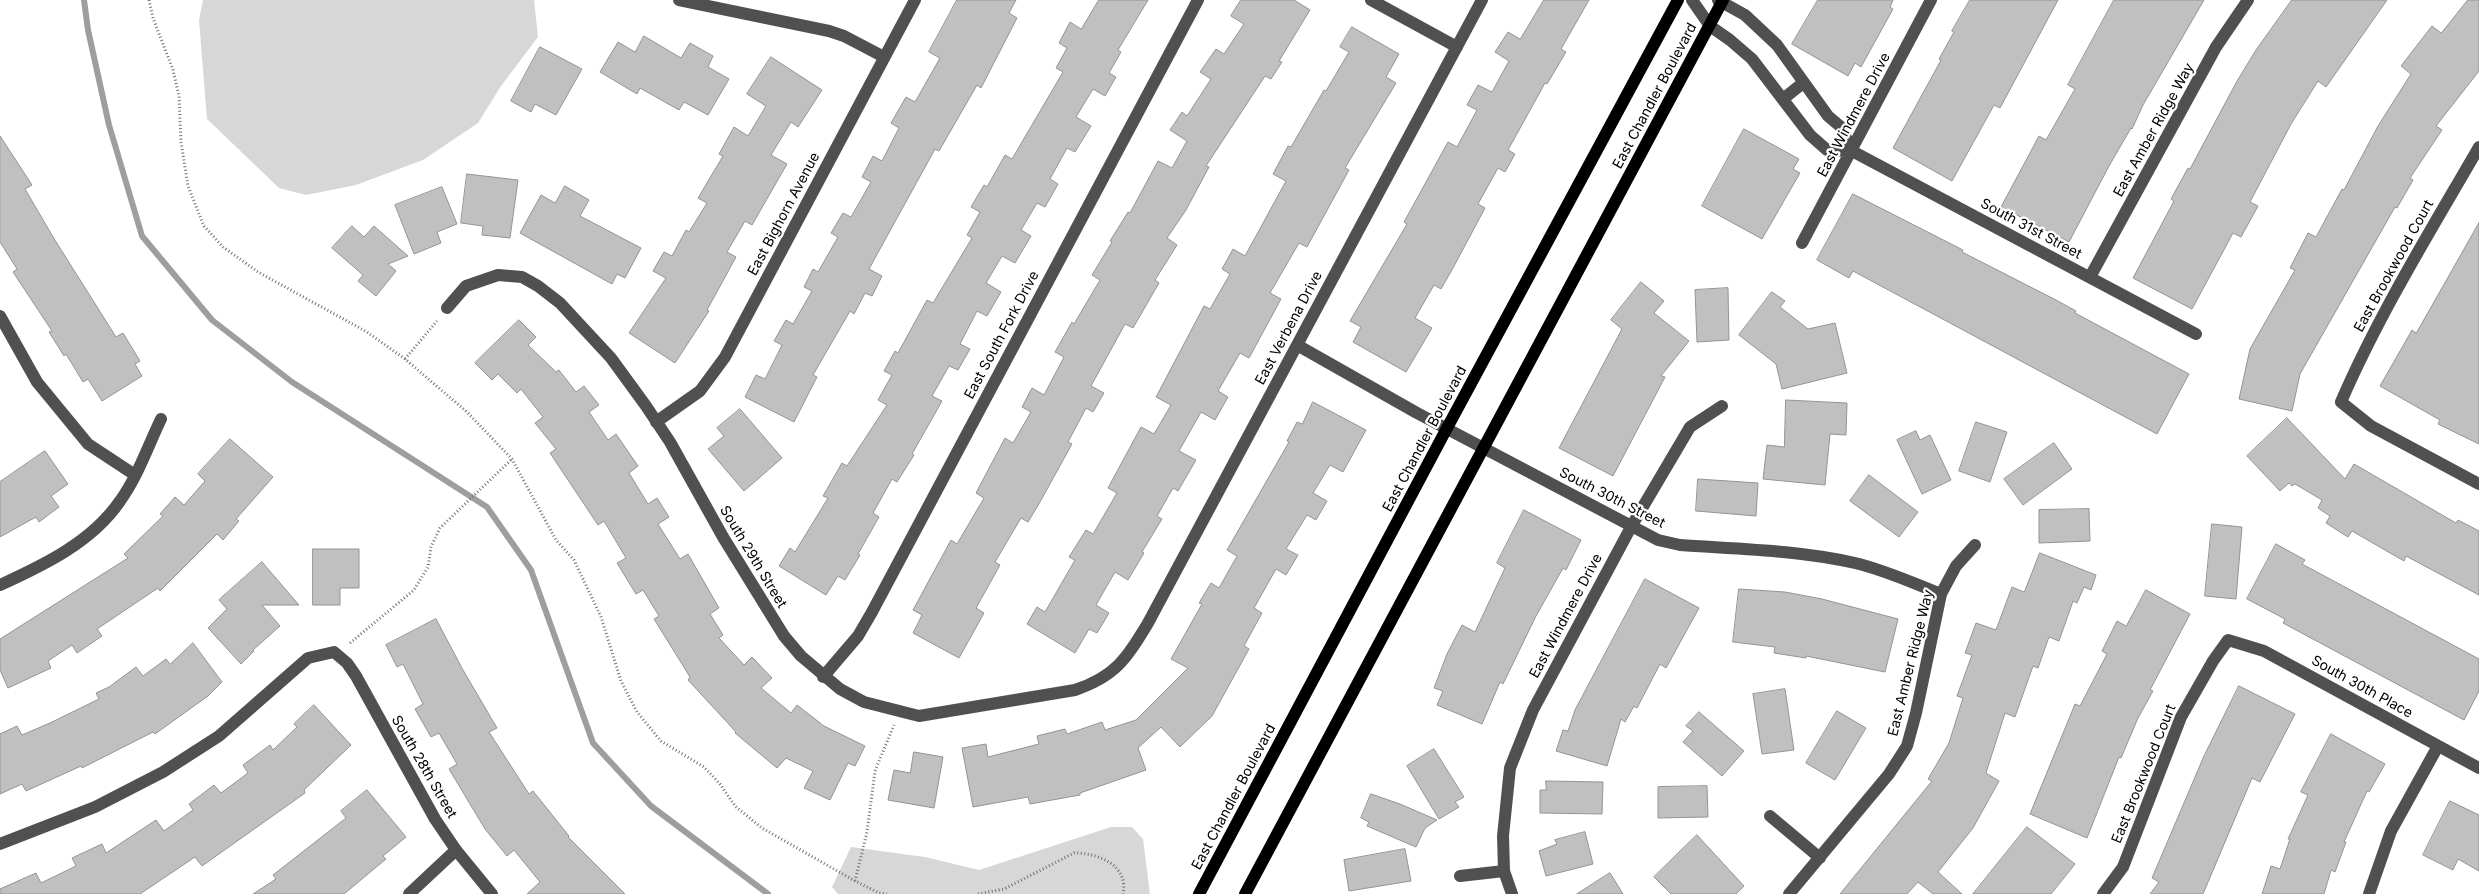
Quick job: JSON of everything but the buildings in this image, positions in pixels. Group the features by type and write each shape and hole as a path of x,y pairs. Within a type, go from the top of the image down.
{"main road":[{"name":"East Chandler Boulevard","path":"1199,894 1678,0"},
{"name":"East Chandler Boulevard","path":"1245,894 1422,565 1482,447 1710,26 1721,1"}],"street":[{"path":"679,0 828,31 844,36 884,57"},
{"name":"East Bighorn Avenue","path":"656,422 700,391 725,357 914,0"},
{"name":"East South Fork Drive","path":"823,677 858,636 872,612 1198,0"},
{"path":"1371,0 1457,47"},
{"name":"East Verbena Drive","path":"1117,667 1132,649 1148,623 1482,0"},
{"name":"South 31st Street","path":"1692,0 1710,26 1752,59 1810,135 1827,150 1852,151 2196,334"},
{"name":"East Windmere Drive","path":"1802,243 1931,0"},
{"name":"East Amber Ridge Way","path":"2090,277 2216,47 2248,0"},
{"path":"1721,1 1745,15 1777,45 1828,116 1841,127 1852,151"},
{"path":"1783,99 1803,83"},
{"name":"East Brookwood Court","path":"2479,147 2368,345 2341,402 2371,426 2479,484"},
{"name":"South 29th Street","path":"447,308 466,286 498,275 522,277 538,286 560,303 597,343 656,422 770,616 801,656 840,690 864,702 919,716 1075,690 1099,682 1117,667"},
{"path":"0,316 37,382 88,444 136,475"},
{"name":"South 30th Street","path":"1296,345 1482,447 1658,540 1680,545 1772,551 1857,563 1942,594"},
{"name":"East Windmere Drive","path":"1512,894 1504,870 1502,836 1510,768 1533,710 1631,527 1690,427 1722,406"},
{"path":"0,585 48,563 89,534 120,502 136,475 161,419"},
{"name":"East Amber Ridge Way","path":"1789,894 1889,774 1907,746 1942,594 1956,566 1976,545"},
{"name":"East Brookwood Court","path":"2103,894 2123,867 2181,717 2213,661 2228,640"},
{"name":"South 30th Place","path":"2228,640 2264,650 2479,768"},
{"path":"0,844 95,807 163,772 219,736 308,658 334,652"},
{"name":"South 28th Street","path":"334,652 347,663 356,676 406,770 456,850 492,894"},
{"path":"2370,894 2391,831 2438,746"},
{"path":"1770,816 1820,858"},
{"path":"410,894 456,850"},
{"path":"1460,876 1504,870"}],"path":[{"path":"149,0 153,18 173,70 179,96 181,142 188,186 204,226 223,247 258,272 367,332 405,359 468,412 512,459 556,540 574,560 601,616 621,681 637,712 661,741 704,766 720,784 735,806 762,828 855,881 887,894"},
{"path":"405,359 447,308"},
{"path":"334,652 357,639 383,614 414,590 428,567 435,536 447,520 512,459"},
{"path":"855,881 867,832 875,770 900,712"},
{"path":"978,894 1004,889 1074,853 1101,856 1115,868 1124,886 1123,894"}],"shaded area":[{"path":"203,0 534,0 538,37 501,86 478,123 423,160 356,185 306,195 279,188 207,119 199,20"},
{"path":"1111,827 1132,827 1143,839 1150,894 838,894 832,887 851,847 925,857 979,870"}],"waterway":[{"path":"84,0 88,30 109,125 142,236 212,320 292,382 487,507 531,570 593,743 651,806 768,894"}]}
